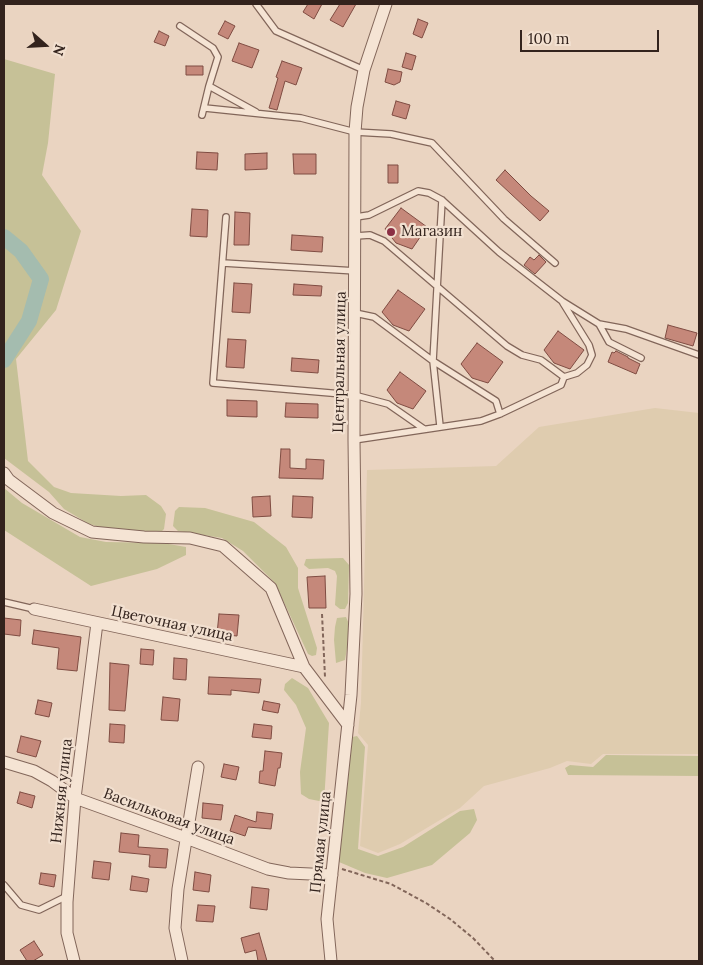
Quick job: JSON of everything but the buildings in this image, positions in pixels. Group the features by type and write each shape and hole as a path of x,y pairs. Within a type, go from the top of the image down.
{"street":[{"name":"Центральная улица","path":"348,726 356,594 354,440 355,132 357,107 364,70 386,4"},
{"path":"4,473 9,480 53,513 92,532 144,537 190,538 223,546 271,588 304,667 348,726"},
{"name":"Цветочная улица","path":"34,609 304,667"},
{"name":"Нижняя улица","path":"74,961 67,932 67,896 75,798 98,623"},
{"name":"Прямая улица","path":"331,961 327,919 348,726"},
{"name":"Васильковая улица","path":"4,762 34,771 52,781 75,798 268,869 289,873 333,870"},
{"path":"182,961 175,928 178,889 198,767"}],"lane":[{"path":"256,4 276,31 364,70"},
{"path":"180,26 213,48 218,57 202,115"},
{"path":"210,86 260,114"},
{"path":"205,108 301,118 355,132 391,134 432,143 504,218 555,262"},
{"path":"356,217 369,215 418,191 429,193 442,200 499,252 562,301 599,324 626,329 699,355"},
{"path":"440,426 432,361 442,200"},
{"path":"226,216 214,383 354,395 388,404 424,429"},
{"path":"356,236 370,236 384,241 507,346 522,355 541,360 564,377"},
{"path":"223,263 356,272"},
{"path":"562,301 589,345 592,355 588,365 578,373 564,377"},
{"path":"355,313 374,317 432,361 496,401 500,414"},
{"path":"599,324 609,342 641,358"},
{"path":"354,440 481,421 561,385 564,377"},
{"path":"4,602 34,609"},
{"path":"4,885 21,905 39,910 67,896"}],"path":[{"path":"318,686 324,682 325,674 322,614"},
{"path":"333,870 391,884 426,903 468,933 495,961"}],"shaded area":[{"path":"4,59 55,74 48,143 42,175 81,231 56,310 16,359 28,461 54,487 71,493 121,496 146,495 161,506 166,514 164,529 161,532 104,528 89,524 64,509 49,492 4,458"},
{"path":"655,408 699,413 699,754 603,754 591,764 567,761 550,768 484,786 460,808 400,844 378,853 360,846 368,745 358,733 361,703 367,470 496,466 539,427"},
{"path":"4,488 22,503 80,537 106,542 163,543 186,547 186,555 157,569 91,586 4,530"},
{"path":"179,507 205,508 254,522 286,547 298,568 298,588 317,648 316,655 308,654 275,583 243,551 222,538 178,531 173,526 175,511"},
{"path":"343,558 349,565 348,603 345,609 340,609 335,605 337,576 335,571 328,568 309,569 304,565 306,559"},
{"path":"346,617 349,624 345,660 336,663 335,627 337,618"},
{"path":"292,678 308,688 329,723 324,802 309,799 301,794 300,772 306,728 296,705 284,690 285,684"},
{"path":"357,736 365,747 358,849 378,856 403,847 460,811 474,809 477,820 470,833 432,865 387,878 365,873 339,862 348,738"},
{"path":"606,755 699,756 699,776 568,775 565,768 570,765 593,767"}],"waterway":[{"path":"4,237 21,251 41,279 29,321 4,360"}],"place":[{"name":"Магазин","path":"391,232"}]}
